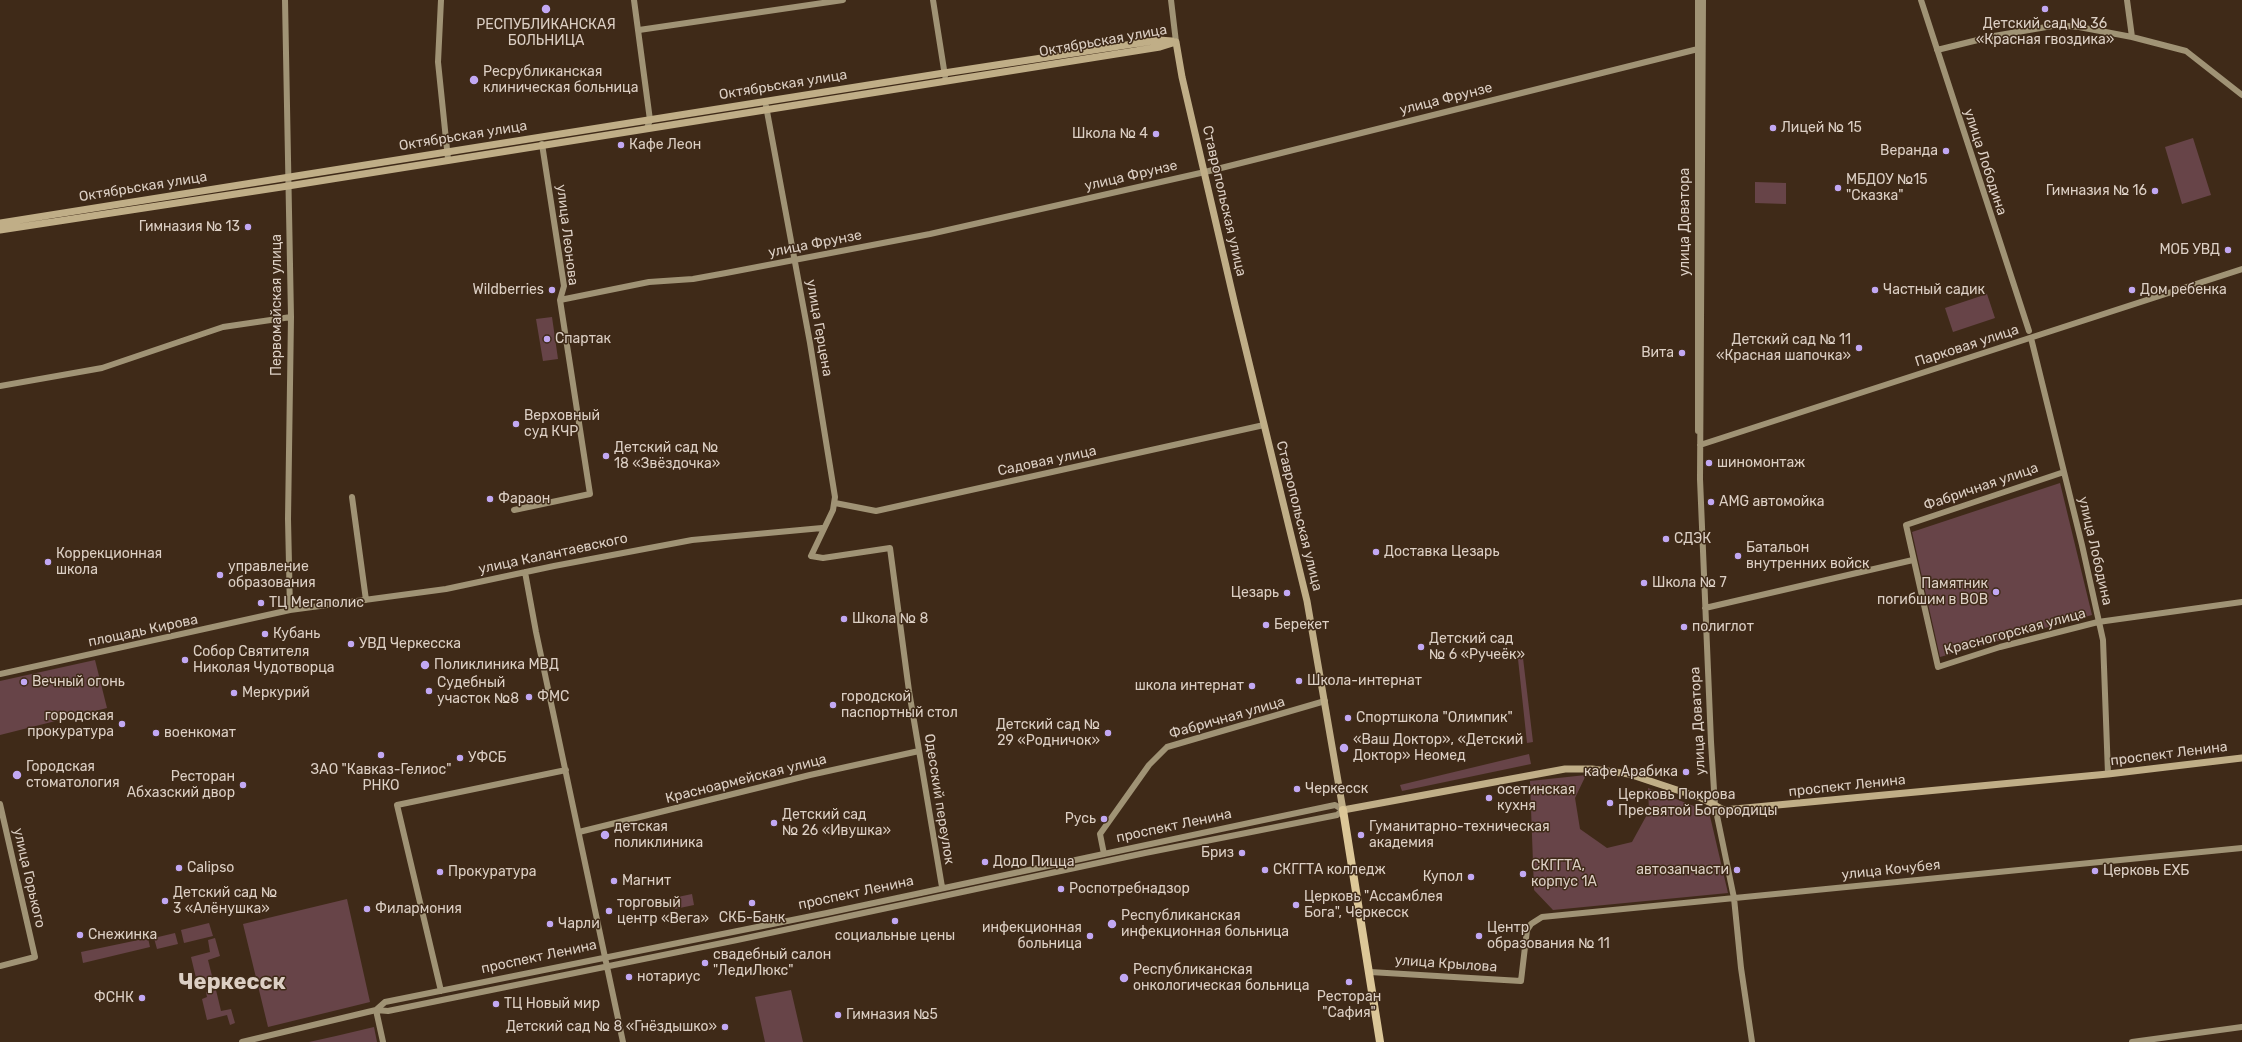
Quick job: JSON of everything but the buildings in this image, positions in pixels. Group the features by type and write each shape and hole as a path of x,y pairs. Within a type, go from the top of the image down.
{"highway":[{"name":"Ставропольская улица","path":"1343,810 1380,1042"}],"main road":[{"name":"Октябрьская улица","path":"0,223 288,178 447,151 650,120 765,105 945,76 1160,47 1176,42"},
{"name":"Ставропольская улица","path":"1176,42 1183,79 1264,426 1307,601 1343,810"},
{"name":"Октябрьская улица","path":"0,230 288,186 647,128 765,105"},
{"name":"проспект Ленина","path":"1343,810 1543,772 1579,768 1613,771 1642,778 1701,798 1724,810 2108,774 2242,758"}],"street":[{"name":"Первомайская улица","path":"285,0 291,318 290,610"},
{"path":"441,0 439,48 448,159"},
{"path":"634,0 650,120 647,128"},
{"path":"639,30 843,0"},
{"path":"933,0 945,76"},
{"name":"Ставропольская улица","path":"1171,0 1176,42"},
{"name":"улица Доватора","path":"1698,0 1700,48 1697,363 1698,432 1700,445 1711,742 1716,806 1734,898 1741,968 1752,1042"},
{"name":"улица Доватора","path":"1700,48 1703,0"},
{"name":"улица Лободина","path":"1921,0 2030,334 2064,472 2103,640 2108,774"},
{"path":"2127,0 2132,37"},
{"path":"1937,50 1994,36 2058,25 2079,27 2132,37 2186,51 2242,95"},
{"name":"улица Фрунзе","path":"560,300 650,282 693,279 922,235 1205,172 1700,48"},
{"name":"улица Герцена","path":"765,105 811,351 835,503"},
{"name":"улица Леонова","path":"514,510 590,494 560,300 564,286 542,144"},
{"name":"Парковая улица","path":"1700,445 2030,334 2242,270"},
{"path":"0,386 102,368 223,327 291,318"},
{"name":"Садовая улица","path":"835,503 876,511 1264,426"},
{"name":"Фабричная улица","path":"1913,560 1906,525 2064,472"},
{"path":"352,497 366,600"},
{"path":"822,528 835,503"},
{"name":"улица Калантаевского","path":"290,610 446,589 525,572 692,540 822,528"},
{"name":"Одесский переулок","path":"822,528 811,556 823,558 890,548 899,622 942,887"},
{"path":"1705,608 1913,560"},
{"name":"Красногорская улица","path":"1913,560 1938,667 2000,647 2098,622 2242,602"},
{"path":"525,572 536,632 623,1042"},
{"name":"площадь Кирова","path":"0,674 290,610"},
{"name":"Фабричная улица","path":"1104,854 1100,834 1149,765 1167,747 1325,702"},
{"name":"Красноармейская улица","path":"579,832 803,776 919,751"},
{"path":"441,991 397,805 566,770"},
{"name":"улица Горького","path":"0,804 35,957 0,966"},
{"name":"проспект Ленина","path":"246,1042 376,1010 388,1011 1145,852 1337,815 1343,810 1335,805 942,887 827,913 385,1002 376,1010"},
{"name":"улица Кочубея","path":"1521,981 1527,930 1531,924 1542,917 2242,848"},
{"name":"улица Крылова","path":"1370,972 1521,981"},
{"path":"376,1010 383,1042"},
{"path":"2132,1042 2242,1027"}],"shaded area":[{"path":"2193,138 2211,195 2182,204 2165,147"},
{"path":"1755,182 1786,183 1786,204 1755,203"},
{"path":"1987,294 1995,318 1953,332 1945,308"},
{"name":"Спартак","path":"552,317 558,359 543,361 536,319"},
{"path":"2060,483 2092,615 1940,657 1912,532"},
{"path":"1523,658 1533,742 1527,743 1518,659"},
{"path":"95,660 107,708 0,735 0,681"},
{"path":"1529,754 1531,764 1402,791 1400,785"},
{"path":"1586,775 1575,798 1580,829 1607,848 1632,842 1649,811 1648,788 1709,812 1728,893 1553,910 1534,890 1530,781"},
{"path":"692,894 694,905 675,909 673,898"},
{"path":"347,899 370,1002 268,1027 243,924"},
{"path":"209,923 213,936 184,943 181,930"},
{"path":"175,933 178,944 157,949 154,938"},
{"path":"148,938 150,947 83,963 81,952"},
{"path":"215,938 220,956 208,960 213,980 204,982 202,976 196,978 191,957 210,952 208,940"},
{"path":"216,990 221,1011 231,1009 235,1023 230,1025 227,1015 207,1020 202,999 207,997 206,992"},
{"path":"791,990 803,1042 765,1042 755,997"},
{"path":"374,1027 377,1042 309,1042 336,1036"}],"place":[{"name":"РЕСПУБЛИКАНСКАЯ БОЛЬНИЦА","path":"546,9"},
{"name":"Детский сад № 36 «Красная гвоздика»","path":"2045,9"},
{"name":"Ресрубликанская клиническая больница","path":"474,80"},
{"name":"Лицей № 15","path":"1773,128"},
{"name":"Школа № 4","path":"1156,134"},
{"name":"Кафе Леон","path":"621,145"},
{"name":"Веранда","path":"1946,151"},
{"name":"МБДОУ №15 \"Сказка\"","path":"1838,188"},
{"name":"Гимназия № 16","path":"2155,191"},
{"name":"Гимназия № 13","path":"248,227"},
{"name":"МОБ УВД","path":"2228,250"},
{"name":"Wildberries","path":"552,290"},
{"name":"Частный садик","path":"1875,290"},
{"name":"Дом ребенка","path":"2132,290"},
{"name":"Спартак","path":"547,339"},
{"name":"Детский сад № 11 «Красная шапочка»","path":"1859,348"},
{"name":"Вита","path":"1682,353"},
{"name":"Верховный суд КЧР","path":"516,424"},
{"name":"Детский сад № 18 «Звёздочка»","path":"606,456"},
{"name":"шиномонтаж","path":"1709,463"},
{"name":"Фараон","path":"490,499"},
{"name":"AMG автомойка","path":"1711,502"},
{"name":"СДЭК","path":"1666,539"},
{"name":"Доставка Цезарь","path":"1376,552"},
{"name":"Батальон внутренних войск","path":"1738,556"},
{"name":"Коррекционная школа","path":"48,562"},
{"name":"управление образования","path":"220,575"},
{"name":"Школа № 7","path":"1644,583"},
{"name":"Памятник погибшим в ВОВ","path":"1996,592"},
{"name":"Цезарь","path":"1287,593"},
{"name":"ТЦ Мегаполис","path":"261,603"},
{"name":"Школа № 8","path":"844,619"},
{"name":"Берекет","path":"1266,625"},
{"name":"полиглот","path":"1684,627"},
{"name":"Кубань","path":"265,634"},
{"name":"УВД Черкесска","path":"351,644"},
{"name":"Детский сад № 6 «Ручеёк»","path":"1421,647"},
{"name":"Собор Святителя Николая Чудотворца","path":"185,660"},
{"name":"Поликлиника МВД","path":"425,665"},
{"name":"Школа-интернат","path":"1299,681"},
{"name":"Вечный огонь","path":"24,682"},
{"name":"школа интернат","path":"1252,686"},
{"name":"Судебный участок №8","path":"429,691"},
{"name":"Меркурий","path":"234,693"},
{"name":"ФМС","path":"529,697"},
{"name":"городской паспортный стол","path":"833,705"},
{"name":"Спортшкола \"Олимпик\"","path":"1348,718"},
{"name":"городская прокуратура","path":"122,724"},
{"name":"военкомат","path":"156,733"},
{"name":"Детский сад № 29 «Родничок»","path":"1108,733"},
{"name":"«Ваш Доктор», «Детский Доктор» Неомед","path":"1344,748"},
{"name":"ЗАО \"Кавказ-Гелиос\" РНКО","path":"381,755"},
{"name":"УФСБ","path":"460,758"},
{"name":"кафе Арабика","path":"1686,772"},
{"name":"Городская стоматология","path":"17,775"},
{"name":"Ресторан Абхазский двор","path":"243,785"},
{"name":"Черкесск","path":"1297,789"},
{"name":"осетинская кухня","path":"1489,798"},
{"name":"Церковь Покрова Пресвятой Богородицы","path":"1610,803"},
{"name":"Русь","path":"1104,819"},
{"name":"Детский сад № 26 «Ивушка»","path":"774,823"},
{"name":"детская поликлиника","path":"605,835"},
{"name":"Гуманитарно-техническая академия","path":"1361,835"},
{"name":"Бриз","path":"1242,853"},
{"name":"Додо Пицца","path":"985,862"},
{"name":"Calipso","path":"179,868"},
{"name":"СКГГТА колледж","path":"1265,870"},
{"name":"автозапчасти","path":"1737,870"},
{"name":"Церковь ЕХБ","path":"2095,871"},
{"name":"Прокуратура","path":"440,872"},
{"name":"СКГГТА, корпус 1А","path":"1523,874"},
{"name":"Купол","path":"1471,877"},
{"name":"Магнит","path":"614,881"},
{"name":"Роспотребнадзор","path":"1061,889"},
{"name":"Детский сад № 3 «Алёнушка»","path":"165,901"},
{"name":"СКБ-Банк","path":"752,903"},
{"name":"Церковь \"Ассамблея Бога\", Черкесск","path":"1296,905"},
{"name":"Филармония","path":"367,909"},
{"name":"торговый центр «Вега»","path":"609,911"},
{"name":"социальные цены","path":"895,921"},
{"name":"Чарли","path":"550,924"},
{"name":"Республиканская инфекционная больница","path":"1112,924"},
{"name":"Снежинка","path":"80,935"},
{"name":"инфекционная больница","path":"1090,936"},
{"name":"Центр образования № 11","path":"1479,936"},
{"name":"свадебный салон \"ЛедиЛюкс\"","path":"705,963"},
{"name":"нотариус","path":"629,977"},
{"name":"Республиканская онкологическая больница","path":"1124,978"},
{"name":"Ресторан \"Сафия\"","path":"1349,982"},
{"name":"ФСНК","path":"142,998"},
{"name":"ТЦ Новый мир","path":"496,1004"},
{"name":"Гимназия №5","path":"838,1015"},
{"name":"Детский сад № 8 «Гнёздышко»","path":"725,1027"}],"district":[{"name":"Черкесск","path":"232,983"}]}
